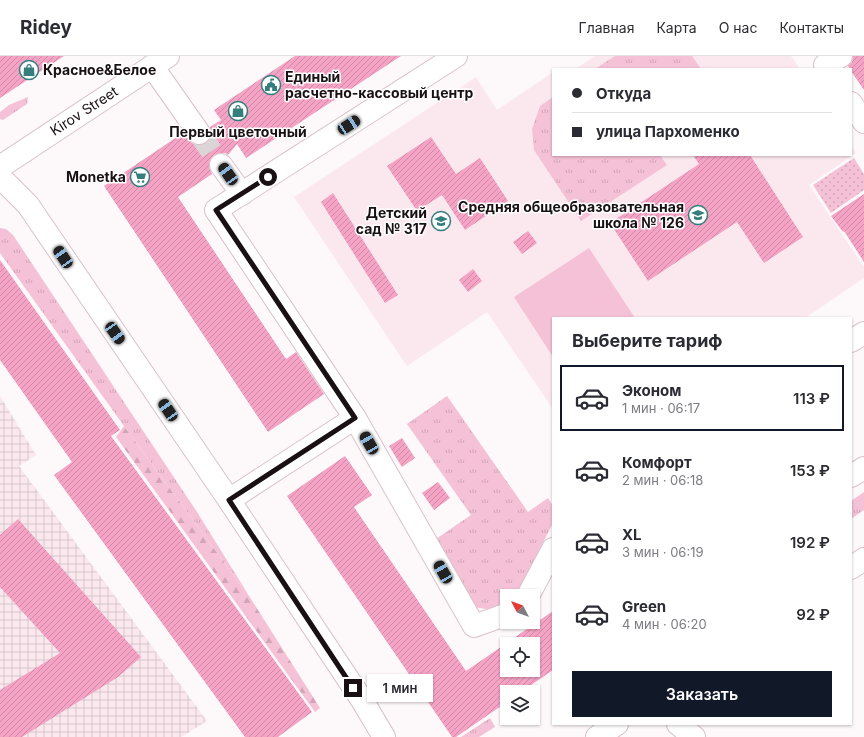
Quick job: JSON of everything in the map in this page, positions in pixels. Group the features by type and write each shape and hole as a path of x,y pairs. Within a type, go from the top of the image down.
{"street":[{"path":"456,56 216,210 355,418 474,626 500,617"},
{"path":"160,61 199,133"},
{"name":"Kirov Street","path":"0,167 160,61"},
{"path":"852,104 864,122"},
{"path":"221,165 242,194"},
{"path":"0,177 28,206 229,500 362,700 384,737"},
{"path":"852,340 864,333"},
{"path":"229,500 355,418"},
{"path":"852,475 864,468"},
{"path":"532,589 552,551"},
{"path":"852,567 864,559"},
{"path":"597,737 615,725"},
{"path":"679,725 694,737"}],"shaded area":[{"path":"595,56 791,56 799,68 577,68"},
{"path":"552,73 552,156 852,156 809,185 864,267 864,278 806,317 552,317 552,408 487,312 407,366 294,197 476,77 497,110"},
{"path":"852,147 856,153 852,156"},
{"path":"0,396 36,455 19,466 207,721 181,737 0,737"}],"green space":[{"path":"615,56 692,56 700,68 597,68"},
{"path":"28,97 27,104 3,120 0,119 0,112 9,105"},
{"path":"552,98 552,156 661,156 667,165 581,221 534,150 532,129 540,106"},
{"path":"854,158 864,174 864,190 831,213 813,185"},
{"path":"0,228 6,229 13,235 197,512 251,599 124,426 0,253"},
{"path":"589,248 634,317 552,317 552,355 514,297"},
{"path":"447,396 528,512 548,498 552,504 552,525 520,589 500,589 500,608 486,609 473,607 433,541 471,515 407,424"},
{"path":"124,426 251,599 320,708 315,712 116,437"},
{"path":"864,492 864,510 852,518 852,500"},
{"path":"490,718 495,727 479,737 461,737"}],"building":[{"path":"0,56 64,56 0,98"},
{"path":"295,56 401,56 246,158 237,144 228,155 226,153 220,153 214,155 210,160 209,166 212,174 178,197 286,359 296,352 324,394 268,432 104,186 183,133 193,144 200,145 206,143 210,138 210,127 221,120 214,110"},
{"path":"853,56 864,56 864,90 852,72 852,68 848,66 852,62"},
{"path":"431,137 456,174 480,158 508,201 465,230 442,195 417,211 387,166"},
{"path":"694,156 751,156 803,237 764,263 737,222 648,281 610,223 699,164"},
{"path":"333,193 398,295 385,303 321,202"},
{"path":"864,194 864,262 844,231 843,232 831,216"},
{"path":"528,231 537,243 522,254 513,242"},
{"path":"0,260 120,430 111,436 312,712 278,737 245,737 54,475 72,462 0,360"},
{"path":"473,269 482,281 468,292 459,280"},
{"path":"402,438 415,458 402,467 389,446"},
{"path":"345,456 372,495 354,507 466,671 500,648 500,677 540,677 540,637 515,637 527,629 540,629 540,620 552,612 552,671 531,685 500,685 500,707 456,737 452,737 287,496"},
{"path":"438,482 450,498 434,510 422,493"},
{"path":"18,519 141,657 118,677 22,737 0,737 0,690 60,653 0,587 0,535"}],"tunnel":[{"path":"199,133 221,165"}],"place":[{"name":"Красное&Белое","path":"29,70"},
{"name":"Единый расчетно-кассовый центр","path":"271,85"},
{"name":"Первый цветочный","path":"238,111"},
{"name":"Monetka","path":"140,177"},
{"name":"Средняя общеобразовательная школа № 126","path":"698,215"},
{"name":"Детский сад № 317","path":"441,221"}],"route":[{"path":"268,177 216,210 355,418 229,500 353,688"}]}
